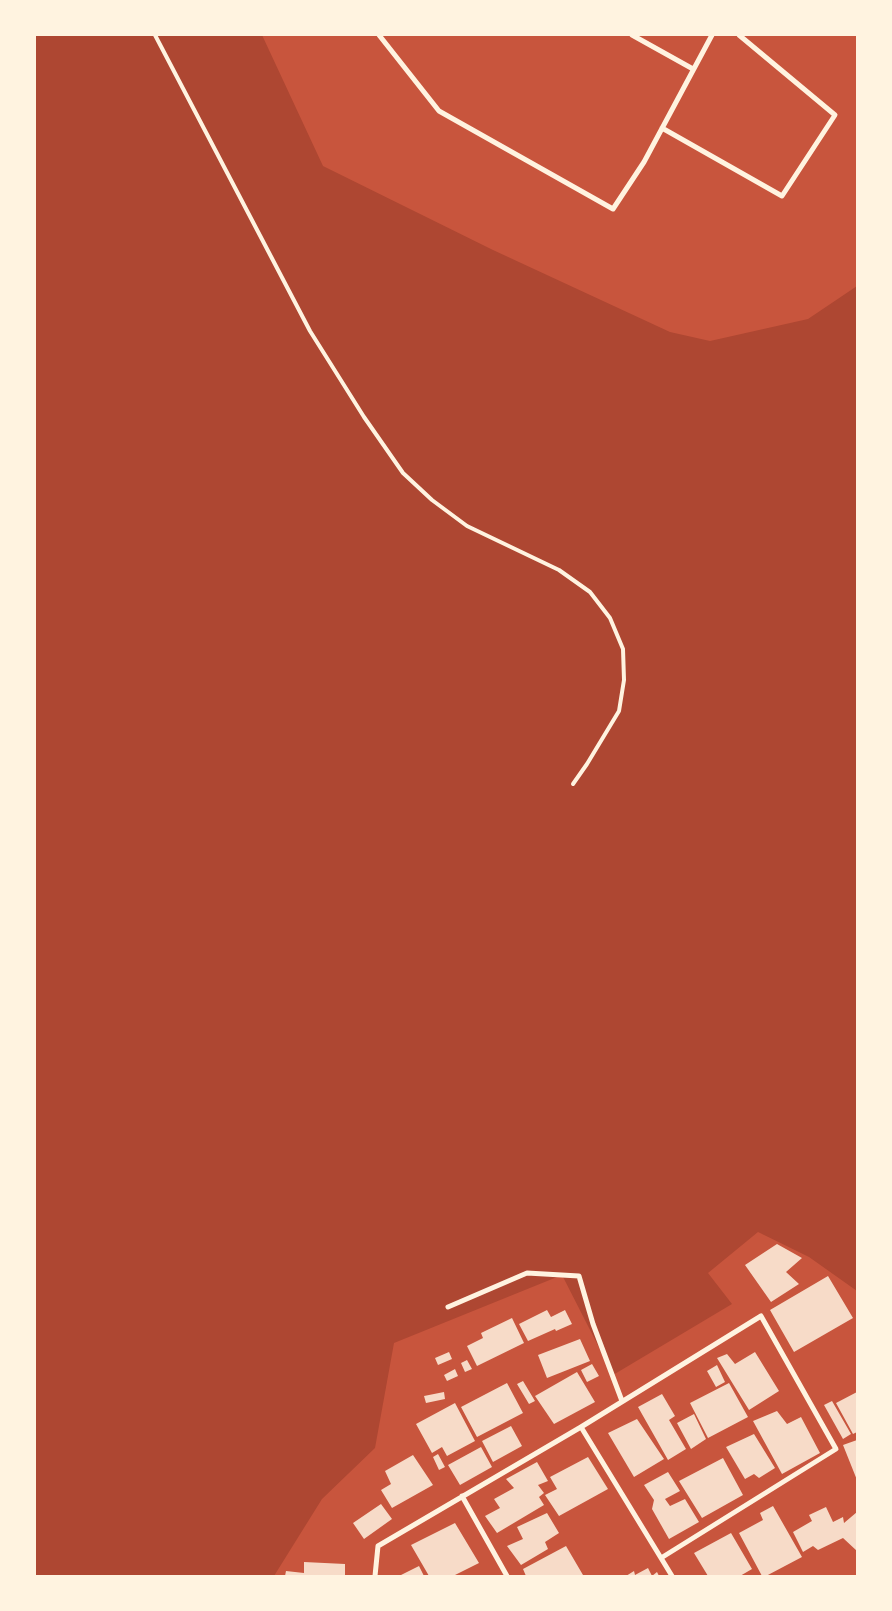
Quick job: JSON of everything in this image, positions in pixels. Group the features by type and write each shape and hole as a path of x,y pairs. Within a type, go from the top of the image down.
{"street":[{"path":"379,35 439,110 613,209 644,162 712,35"},
{"path":"632,35 694,69"},
{"path":"662,128 782,196 835,115 739,35"},
{"path":"448,1307 527,1273 579,1276 593,1324 622,1401"},
{"path":"376,1576 378,1546 581,1427 761,1316 836,1448 661,1558"},
{"path":"581,1427 672,1576"},
{"path":"462,1496 506,1576"}],"lane":[{"path":"155,35 310,331 364,417 403,473 432,500 466,526 559,570 590,592 610,618 623,649 624,680 619,711 573,784"}],"shaded area":[{"path":"35,35 262,35 323,166 493,250 670,332 710,341 808,319 857,286 857,1291 809,1257 758,1232 708,1273 732,1304 613,1375 562,1275 394,1343 375,1448 322,1499 274,1576 35,1576"}],"building":[{"path":"777,1244 802,1258 786,1272 799,1284 771,1302 745,1265"},
{"path":"828,1276 853,1318 794,1352 770,1310"},
{"path":"547,1310 551,1317 565,1310 572,1324 528,1341 519,1324"},
{"path":"512,1318 524,1343 477,1366 467,1346 483,1338 481,1333"},
{"path":"580,1339 590,1361 547,1378 538,1355"},
{"path":"449,1352 452,1359 438,1365 435,1358"},
{"path":"755,1352 779,1391 749,1410 717,1358 727,1354 735,1364"},
{"path":"467,1360 472,1369 465,1372 461,1363"},
{"path":"592,1364 599,1376 587,1382 581,1370"},
{"path":"717,1365 725,1382 716,1387 707,1371"},
{"path":"455,1369 458,1376 447,1381 444,1375"},
{"path":"577,1372 595,1402 554,1424 535,1396"},
{"path":"523,1381 535,1401 529,1404 517,1384"},
{"path":"507,1383 523,1413 477,1437 461,1407"},
{"path":"729,1383 748,1417 708,1438 690,1403"},
{"path":"444,1392 445,1399 426,1403 424,1396"},
{"path":"857,1392 857,1432 853,1434 836,1403"},
{"path":"662,1394 675,1416 669,1420 686,1449 668,1460 638,1407"},
{"path":"832,1401 851,1434 843,1439 824,1405"},
{"path":"455,1403 475,1441 447,1456 442,1447 432,1453 416,1424"},
{"path":"777,1411 787,1424 801,1417 820,1453 782,1474 753,1421"},
{"path":"694,1414 706,1439 691,1449 677,1423"},
{"path":"637,1419 664,1459 634,1477 608,1433"},
{"path":"511,1426 522,1446 493,1462 482,1441"},
{"path":"754,1434 775,1468 759,1478 754,1474 745,1479 726,1447"},
{"path":"857,1440 857,1480 843,1445"},
{"path":"481,1447 492,1467 460,1485 448,1465"},
{"path":"438,1454 445,1467 439,1470 433,1457"},
{"path":"413,1455 433,1485 392,1508 381,1490 391,1484 385,1471"},
{"path":"588,1457 608,1489 559,1516 545,1495 557,1489 550,1477"},
{"path":"723,1458 743,1495 702,1518 679,1481"},
{"path":"537,1462 548,1481 538,1485 544,1493 539,1497 544,1505 497,1533 485,1516 500,1508 494,1499 514,1488 506,1479"},
{"path":"668,1472 680,1491 665,1499 670,1506 685,1499 699,1522 669,1539 652,1509 654,1500 644,1485"},
{"path":"381,1504 392,1519 364,1539 353,1523"},
{"path":"773,1506 802,1557 766,1576 762,1576 739,1533 763,1520 760,1513"},
{"path":"826,1507 833,1522 843,1517 844,1523 857,1512 857,1551 843,1538 818,1550 813,1546 803,1552 793,1532 812,1521 809,1515"},
{"path":"547,1513 559,1533 545,1542 548,1549 521,1565 507,1546 523,1539 517,1527"},
{"path":"455,1523 479,1563 453,1576 429,1576 411,1545"},
{"path":"731,1533 752,1569 740,1576 708,1576 694,1553"},
{"path":"566,1546 583,1575 526,1576 523,1569"},
{"path":"304,1562 345,1564 345,1576 285,1576 286,1571 304,1573"},
{"path":"419,1566 424,1576 399,1576"},
{"path":"648,1568 652,1576 626,1576 634,1571 635,1575"}]}
